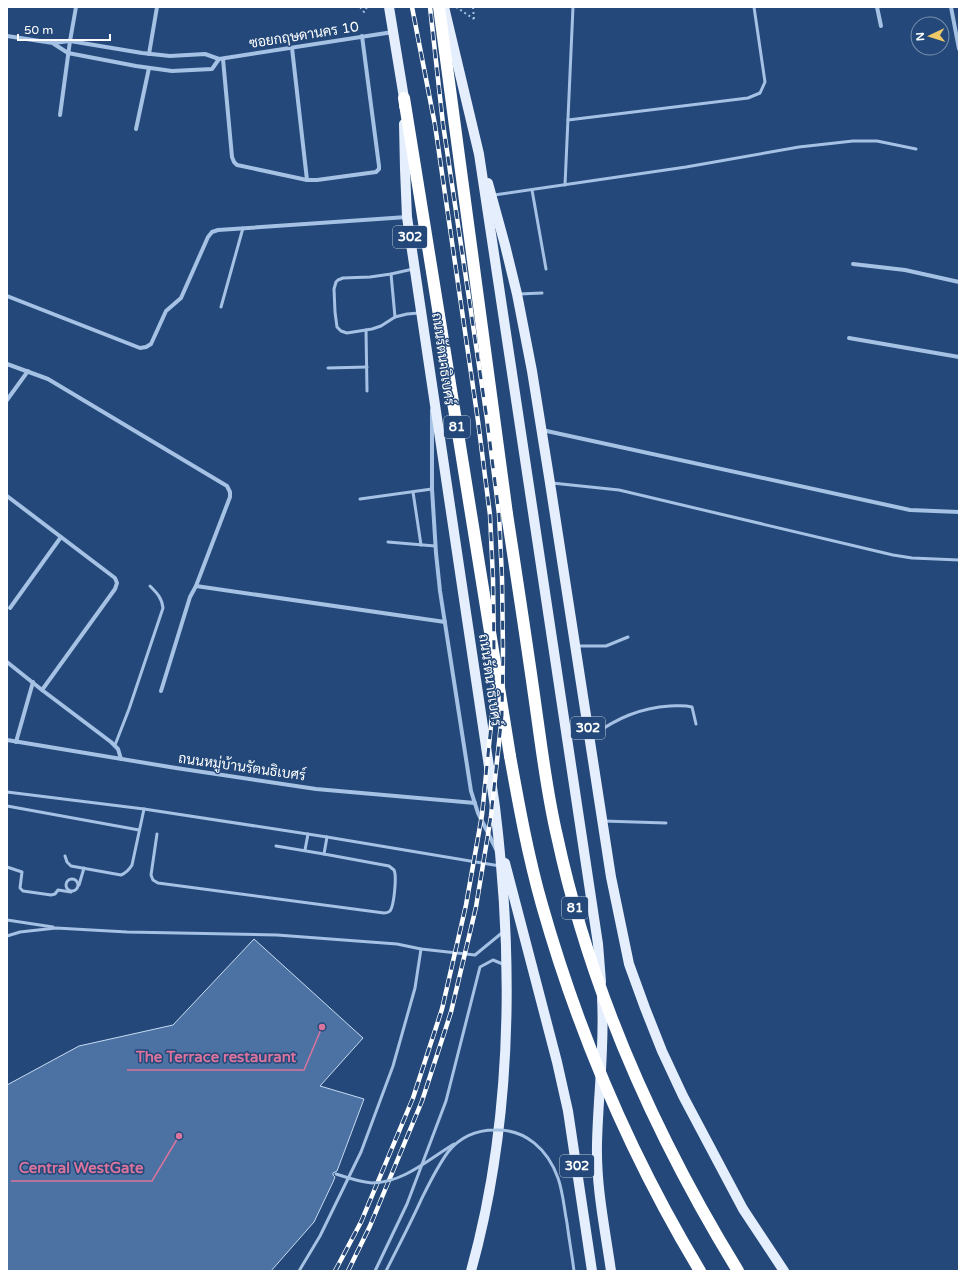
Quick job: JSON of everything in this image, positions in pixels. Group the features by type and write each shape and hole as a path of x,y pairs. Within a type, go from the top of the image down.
{"highway":[{"name":"81","path":"439,7 508,514 549,798 564,868 581,929 614,1022 644,1095 691,1192 738,1271"},
{"name":"81","path":"404,98 510,756 521,822 532,866 542,905 566,982 599,1067 643,1167 663,1206 700,1271"}],"main road":[{"name":"ถนนรัตนาธิเบศร์","path":"389,7 404,98 407,218 498,833"},
{"name":"302","path":"444,7 479,154 492,196 517,294 550,483 611,877 629,964 644,1008 662,1052 687,1103 731,1187 756,1230 784,1271"},
{"path":"479,154 598,944 602,1001 602,1059 597,1167 611,1271"},
{"name":"302","path":"498,833 557,1062 569,1119 592,1271"},
{"path":"471,1271 487,1208 501,1123 506,1048 507,965 498,833"}],"street":[{"path":"60,115 76,7"},
{"path":"149,54 157,7"},
{"path":"878,7 881,26"},
{"path":"951,7 959,49"},
{"name":"ซอยกฤษดานคร 10","path":"54,44 70,40 149,54 170,56 205,54 221,59 393,32"},
{"name":"ซอยกฤษดานคร 10","path":"7,36 54,44 68,53 172,71 212,69 221,59"},
{"path":"221,59 232,157 237,165 307,180 376,172 379,169 362,36"},
{"path":"292,48 307,180"},
{"path":"136,129 149,68"},
{"path":"7,296 140,348 146,347 151,344 166,311 181,298 208,237 212,232 218,230 243,228 407,218"},
{"path":"853,264 905,270 959,282"},
{"path":"849,338 959,357"},
{"path":"7,364 48,379 227,486 230,492 230,497 196,586 190,597 161,691"},
{"path":"7,400 28,371"},
{"path":"431,374 432,489 435,546 445,622 471,791 500,862"},
{"path":"541,430 910,510 958,512 959,507"},
{"path":"7,496 115,578 117,583 115,589 42,690"},
{"path":"10,608 61,538"},
{"path":"196,586 445,622"},
{"path":"7,662 115,745 121,759"},
{"path":"16,742 33,682"},
{"name":"ถนนหมู่บ้านรัตนธิเบศร์","path":"7,740 316,789 475,803"}],"lane":[{"path":"565,185 573,7"},
{"path":"568,120 748,98 760,93 765,82 754,7"},
{"path":"492,196 686,167 799,147 853,141 877,141 916,149"},
{"path":"532,190 546,269"},
{"path":"221,307 243,228"},
{"path":"415,269 370,277 343,278 336,282 334,289 337,327 341,331 347,333 366,330 381,326 395,317 422,312"},
{"path":"391,274 395,317"},
{"path":"517,294 542,293"},
{"path":"366,330 367,391"},
{"path":"328,368 367,367"},
{"path":"550,483 619,490 893,555 912,558 959,560"},
{"path":"360,499 432,489"},
{"path":"413,492 421,545"},
{"path":"388,542 435,546"},
{"path":"115,745 129,709 163,608 163,602 150,586"},
{"path":"576,646 606,646 628,638"},
{"path":"590,738 606,726 619,719 652,707 685,705 692,707 696,724"},
{"path":"7,792 144,809 500,862"},
{"path":"7,806 139,830"},
{"path":"65,856 67,862 71,866 120,874 127,872 132,865 144,809"},
{"path":"603,821 666,823"},
{"path":"156,834 151,875 158,883 384,913 389,912 392,907 396,873 389,866 276,846"},
{"path":"305,850 308,834"},
{"path":"324,854 327,837"},
{"path":"7,867 22,872 20,888 23,891 51,896 58,890 72,892 76,891 84,868"},
{"path":"72,892 67,888 66,884 68,881 74,879 78,882 79,886"},
{"path":"7,920 56,928 127,932 277,935 397,944 421,949 475,955 505,931"},
{"path":"7,936 20,932 56,928"},
{"path":"299,1271 320,1236 362,1152 394,1066 415,988 421,949"},
{"path":"375,1271 407,1204 446,1101 480,967 493,960 507,965"},
{"path":"336,1174 362,1182 383,1182 401,1177 468,1134 478,1131 498,1130 522,1135 534,1142 543,1151 551,1162 558,1179 563,1198 574,1271"},
{"path":"386,1271 434,1174 448,1152 459,1140"}],"path":[{"path":"360,7 364,12 367,7"},
{"path":"456,7 474,19 474,7"}],"building":[{"path":"254,939 363,1038 320,1086 364,1099 337,1171 333,1173 335,1177 333,1182 314,1222 271,1271 7,1271 7,1085 79,1046 173,1025"}],"railway":[{"path":"335,1271 361,1222 413,1098 442,1009 466,905 482,815 492,715 494,651 490,515 478,421 435,125 412,7"},
{"path":"348,1271 370,1226 422,1101 451,1012 476,907 491,816 502,715 502,578 499,514 487,419 443,124 430,7"}],"place":[{"name":"The Terrace restaurant","path":"322,1027"},
{"name":"Central WestGate","path":"179,1136"}]}
